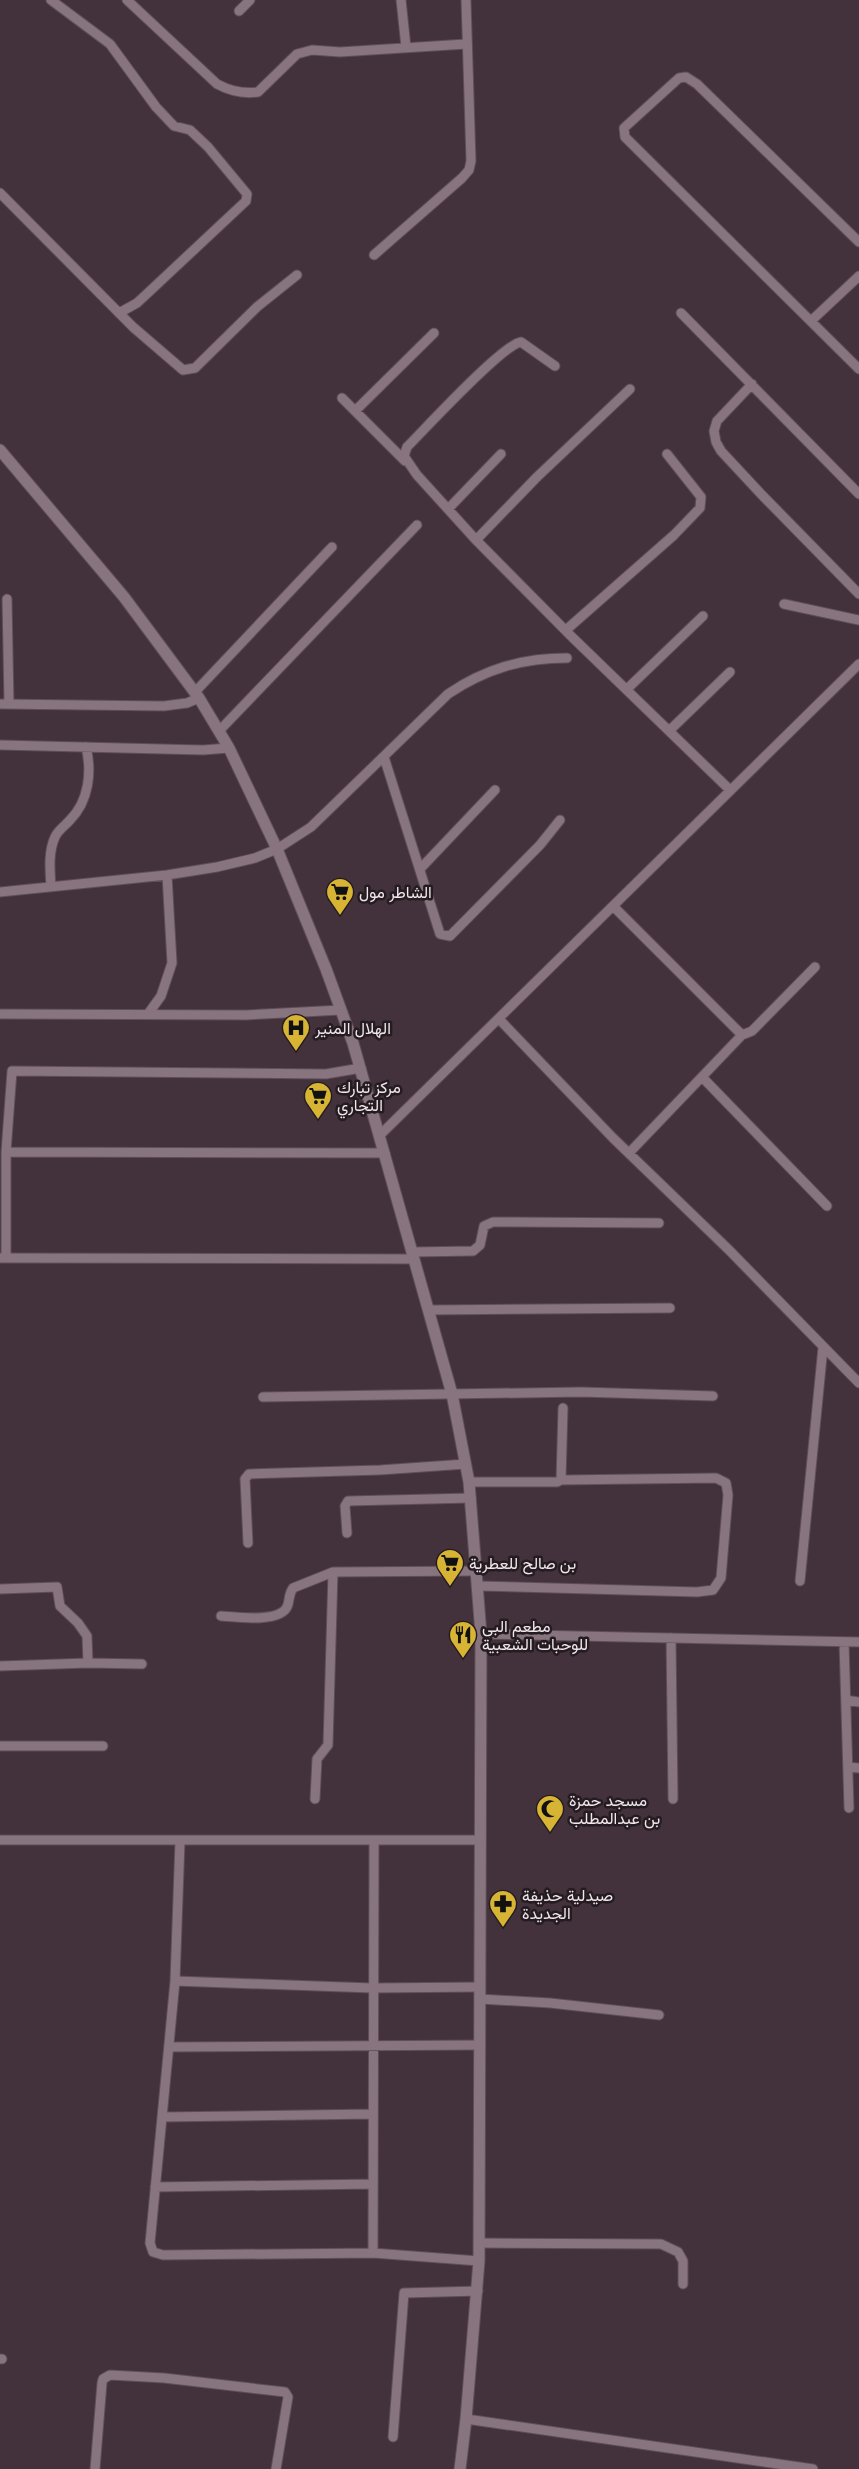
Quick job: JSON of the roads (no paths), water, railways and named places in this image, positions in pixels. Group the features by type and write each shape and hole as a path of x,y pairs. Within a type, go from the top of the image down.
{"main road":[{"path":"0,450 124,597 197,695 220,730 229,748 277,849 342,1010 361,1068 452,1394 471,1498 481,1634 479,2261 478,2292 460,2469"}],"street":[{"path":"51,0 110,44 156,107 174,126 190,130 208,147 247,194 246,201 144,296 119,313"},
{"path":"127,0 217,84 228,90 251,93 258,92 297,54 305,51 340,52 466,44"},
{"path":"239,11 250,0"},
{"path":"401,0 406,47"},
{"path":"374,254 469,170 466,0"},
{"path":"859,242 697,84 686,77 679,78 624,128 625,137 859,369"},
{"path":"0,193 119,313 178,368 191,370 257,307 297,275"},
{"path":"811,321 859,276"},
{"path":"681,314 859,494"},
{"path":"356,412 434,333"},
{"path":"409,464 404,456 407,447 507,348 521,342 555,366"},
{"path":"752,384 717,421 714,431 716,442 721,451 761,494 859,594"},
{"path":"476,540 537,477 630,389"},
{"path":"342,398 409,464 476,540 730,790"},
{"path":"448,509 501,454"},
{"path":"566,630 674,535 700,508 701,497 667,454"},
{"path":"220,730 416,525"},
{"path":"7,599 4,704 164,706 187,703 197,695 332,548"},
{"path":"784,604 859,620"},
{"path":"626,689 703,616"},
{"path":"0,892 167,875 217,867 255,858 277,849 311,827 448,694 468,681 516,662 567,658"},
{"path":"380,1135 614,907 730,790 857,669"},
{"path":"670,730 730,672"},
{"path":"0,745 203,750 229,748"},
{"path":"51,887 50,858 55,835 78,811 87,789 89,762 86,747"},
{"path":"384,756 440,934 447,937 540,845 560,820"},
{"path":"420,869 495,790"},
{"path":"148,1014 161,996 172,962 167,875"},
{"path":"614,907 742,1036"},
{"path":"629,1153 742,1036 752,1031 815,967"},
{"path":"0,1014 246,1015 342,1010"},
{"path":"499,1020 859,1383"},
{"path":"361,1068 326,1074 12,1070 6,1152 3,1258 413,1256 473,1251 479,1246 484,1226 493,1222 659,1223"},
{"path":"702,1077 827,1206"},
{"path":"6,1152 385,1153"},
{"path":"428,1310 670,1308"},
{"path":"800,1581 823,1347"},
{"path":"263,1397 581,1392 713,1396"},
{"path":"561,1480 563,1408"},
{"path":"248,1543 245,1479 249,1474 380,1470 466,1464"},
{"path":"469,1482 716,1478 726,1484 728,1495 721,1578 713,1590 697,1592 478,1586"},
{"path":"347,1533 345,1506 348,1500 471,1498"},
{"path":"221,1616 256,1618 281,1614 287,1607 289,1594 293,1588 333,1572 477,1572"},
{"path":"316,1799 317,1759 328,1745 333,1572"},
{"path":"0,1589 57,1587 60,1606 78,1622 87,1636 88,1663"},
{"path":"481,1634 859,1642"},
{"path":"671,1638 673,1799"},
{"path":"844,1642 849,1808"},
{"path":"0,1666 88,1663 142,1664"},
{"path":"846,1700 859,1702"},
{"path":"0,1746 103,1746"},
{"path":"848,1767 859,1768"},
{"path":"0,1840 481,1840"},
{"path":"373,2254 372,1988 374,1840"},
{"path":"180,1841 175,1981 150,2243 153,2252 163,2255 373,2254 479,2261"},
{"path":"175,1981 480,1993 659,2015"},
{"path":"168,2047 480,2045"},
{"path":"162,2117 373,2114"},
{"path":"156,2187 373,2184"},
{"path":"479,2244 661,2244 678,2252 683,2261 683,2284"},
{"path":"393,2437 404,2293 478,2292"},
{"path":"94,2469 102,2383 103,2379 110,2375 164,2378 285,2392 288,2397 276,2469"},
{"path":"466,2419 813,2469"}],"place":[{"name":"الشاطر مول","path":"340,916"},
{"name":"الهلال المنير","path":"296,1052"},
{"name":"مركز تبارك التجاري","path":"318,1120"},
{"name":"بن صالح للعطرية","path":"450,1587"},
{"name":"مطعم البي للوحبات الشعبية","path":"463,1659"},
{"name":"مسجد حمزة بن عبدالمطلب","path":"550,1833"},
{"name":"صيدلية حذيفة الجديدة","path":"503,1928"}]}
